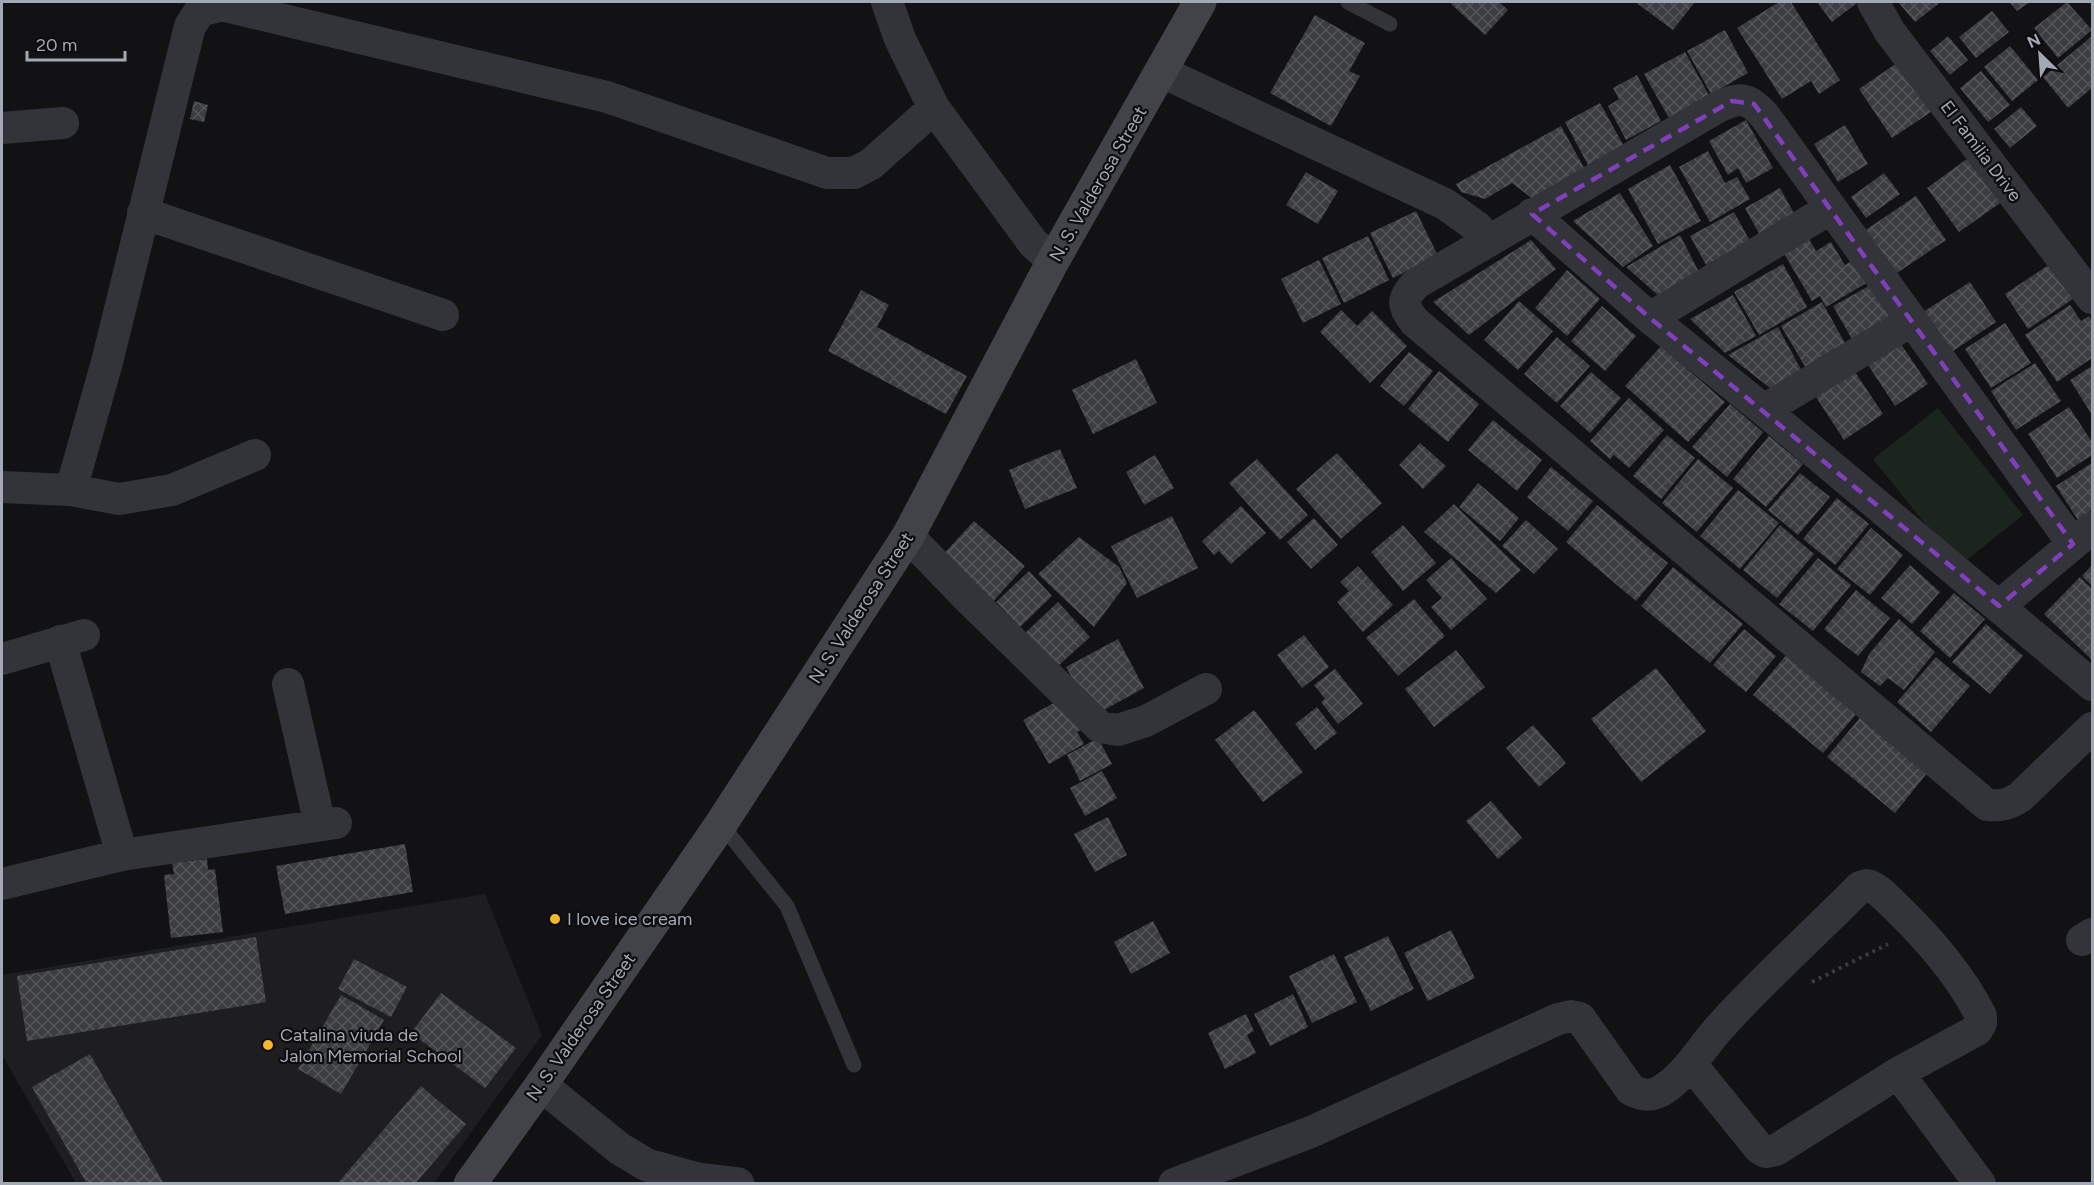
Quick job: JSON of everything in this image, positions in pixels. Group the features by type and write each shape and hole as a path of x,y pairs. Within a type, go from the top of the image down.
{"main road":[{"name":"N. S. Valderosa Street","path":"470,1184 721,824 908,536 1053,261 1200,2"}],"street":[{"path":"886,2 900,39 934,108 1033,243 1053,261"},
{"name":"El Familia Drive","path":"1873,2 1890,32 2092,298"},
{"path":"71,490 107,362 190,26 200,11 221,5 607,97 827,172 854,173 871,164 934,108"},
{"path":"1162,72 1445,204 1477,227 1489,240"},
{"path":"2000,606 2083,536 1911,321 1754,104 1743,100 1732,100 1532,214 1417,283 1407,293 1404,303 1407,313 1433,338 1987,805 2010,804 2092,728"},
{"path":"2,129 63,123"},
{"path":"1650,318 1831,208"},
{"path":"143,213 443,315"},
{"path":"1532,214 1650,318 1764,410 2092,685"},
{"path":"1764,410 1911,321"},
{"path":"2,487 71,490 119,499 172,490 255,455"},
{"path":"908,536 1100,727 1118,730 1146,721 1206,689"},
{"path":"2,659 72,638 122,855"},
{"path":"2,884 122,855 328,824 288,684"},
{"path":"1174,1184 1311,1132 1558,1019 1571,1016 1580,1018 1631,1090 1642,1095 1652,1095 1662,1090 1691,1064 1720,1028 1860,887 1867,885 1879,890 1947,962 1981,1016 1981,1023 1977,1030 1898,1073 1776,1150 1766,1152 1759,1148 1691,1064"},
{"path":"1898,1073 1980,1184"},
{"path":"541,1085 632,1164 647,1165 697,1179 738,1184"}],"lane":[{"path":"1348,2 1389,24"},
{"path":"721,824 787,906 854,1065"}],"path":[{"path":"1803,986 1918,929"}],"highlighted area":[{"path":"1732,101 1754,104 2073,544 1999,606 1650,318 1532,214"}],"shaded area":[{"path":"1938,408 2023,515 1959,566 1873,459"},
{"name":"Catalina viuda de Jalon Memorial School","path":"485,894 542,1035 434,1183 76,1183 2,1055 2,975"}],"building":[{"path":"1453,2 1499,2 1508,10 1485,35 1451,4"},
{"path":"1635,2 1695,2 1673,30"},
{"path":"1779,2 1791,2 1840,80 1819,94 1811,81 1782,99 1737,28"},
{"path":"1817,2 1855,2 1857,3 1832,22"},
{"path":"1898,2 1941,2 1915,22"},
{"path":"2009,2 2030,2 2017,11"},
{"path":"2067,2 2092,30 2058,58 2034,28"},
{"path":"1992,11 2009,32 1976,58 1959,37"},
{"path":"1315,15 1365,43 1349,71 1360,76 1331,126 1270,93"},
{"path":"1725,30 1748,73 1711,94 1687,51"},
{"path":"1948,36 1968,60 1950,75 1930,51"},
{"path":"2092,36 2092,88 2068,108 2043,77"},
{"path":"2010,46 2038,80 2012,101 1984,67"},
{"path":"1685,52 1711,99 1670,120 1644,74"},
{"path":"1897,63 1931,112 1892,138 1859,89"},
{"path":"1981,71 2010,105 1988,122 1960,88"},
{"path":"1637,75 1661,121 1626,140 1608,106 1619,99 1613,88"},
{"path":"194,101 208,105 204,122 190,119"},
{"path":"1600,103 1625,148 1589,167 1565,122"},
{"path":"2021,107 2037,126 2010,148 1994,129"},
{"path":"1746,120 1773,168 1746,183 1738,168 1728,175 1709,141"},
{"path":"1845,125 1868,164 1838,182 1814,144"},
{"path":"1561,126 1588,175 1538,203 1512,183 1485,199 1461,192 1456,184"},
{"path":"1708,151 1725,183 1737,177 1750,199 1710,222 1679,167"},
{"path":"1971,156 2003,201 1959,232 1927,188"},
{"path":"1670,165 1701,221 1658,244 1628,189"},
{"path":"1306,172 1338,191 1318,224 1286,205"},
{"path":"1884,173 1900,194 1866,218 1851,197"},
{"path":"1780,188 1797,219 1762,239 1745,208"},
{"path":"1620,193 1653,246 1623,267 1573,221"},
{"path":"1916,196 1946,240 1894,275 1864,231"},
{"path":"1416,211 1438,256 1393,278 1370,233"},
{"path":"1734,212 1750,241 1706,265 1690,236"},
{"path":"1680,235 1699,272 1660,297 1626,267"},
{"path":"1368,236 1389,280 1344,303 1322,258"},
{"path":"1808,237 1816,251 1831,242 1845,265 1860,256 1873,279 1826,307 1820,296 1812,301 1783,252"},
{"path":"1531,240 1556,269 1469,335 1433,302"},
{"path":"1319,260 1341,304 1303,323 1281,279"},
{"path":"1783,264 1807,307 1759,335 1734,292"},
{"path":"2050,264 2073,299 2028,329 2005,294"},
{"path":"1567,270 1600,299 1567,336 1535,308"},
{"path":"1876,282 1897,319 1854,343 1833,306"},
{"path":"1970,282 1996,322 1950,353 1923,312"},
{"path":"861,290 889,305 877,327 967,376 946,414 828,351"},
{"path":"1733,295 1756,336 1725,353 1690,319"},
{"path":"1519,301 1553,331 1518,370 1484,340"},
{"path":"1822,302 1850,352 1810,375 1781,326"},
{"path":"2070,305 2081,321 2089,316 2092,322 2092,358 2057,382 2025,335"},
{"path":"1602,306 1636,336 1605,371 1571,341"},
{"path":"1341,310 1357,326 1372,311 1407,346 1370,383 1320,332"},
{"path":"2005,323 2031,363 1991,388 1965,349"},
{"path":"1778,327 1804,375 1775,392 1728,355"},
{"path":"1557,337 1590,366 1557,403 1524,374"},
{"path":"1901,344 1928,384 1895,406 1868,365"},
{"path":"1661,346 1725,402 1688,442 1625,386"},
{"path":"1409,352 1433,371 1404,406 1380,386"},
{"path":"1136,359 1157,403 1093,434 1072,390"},
{"path":"2035,363 2061,401 2016,430 1991,391"},
{"path":"2092,366 2092,415 2070,380"},
{"path":"1439,371 1479,404 1448,442 1408,409"},
{"path":"1591,372 1621,398 1590,433 1560,406"},
{"path":"1855,372 1883,414 1844,440 1816,397"},
{"path":"1629,398 1664,430 1629,468 1614,455 1610,459 1590,441"},
{"path":"1730,404 1763,432 1727,477 1692,447"},
{"path":"2069,407 2092,442 2092,455 2057,478 2028,434"},
{"path":"1493,420 1542,460 1517,491 1468,450"},
{"path":"1667,435 1695,458 1661,499 1633,476"},
{"path":"1769,436 1803,464 1766,507 1733,479"},
{"path":"1420,443 1446,466 1423,489 1399,465"},
{"path":"1060,449 1077,488 1025,509 1009,470"},
{"path":"1337,453 1382,503 1341,539 1296,489"},
{"path":"1155,455 1174,488 1144,505 1126,472"},
{"path":"1257,459 1308,515 1280,540 1229,483"},
{"path":"1698,459 1733,488 1697,532 1662,503"},
{"path":"2092,463 2092,510 2078,520 2056,486"},
{"path":"1551,467 1593,501 1568,531 1527,497"},
{"path":"1800,473 1830,497 1798,535 1768,510"},
{"path":"1478,483 1519,518 1500,541 1459,507"},
{"path":"1738,490 1779,523 1740,569 1700,536"},
{"path":"1837,498 1869,524 1835,565 1803,539"},
{"path":"1454,504 1521,570 1496,593 1424,532"},
{"path":"1597,505 1668,563 1636,601 1566,542"},
{"path":"1241,506 1266,533 1231,564 1219,551 1214,555 1202,541"},
{"path":"1172,516 1198,568 1137,598 1111,546"},
{"path":"1314,518 1338,545 1311,569 1287,542"},
{"path":"1526,520 1558,549 1534,574 1502,546"},
{"path":"974,521 1025,566 990,605 939,559"},
{"path":"1403,525 1436,563 1403,591 1371,552"},
{"path":"1780,525 1814,554 1777,598 1743,570"},
{"path":"1871,528 1903,555 1870,595 1837,569"},
{"path":"1079,537 1119,567 1127,583 1094,627 1038,574"},
{"path":"1451,558 1487,599 1451,630 1431,607 1442,598 1426,580"},
{"path":"1818,558 1851,585 1813,631 1779,604"},
{"path":"1910,565 1940,592 1912,624 1881,598"},
{"path":"2092,565 2092,586 2082,576"},
{"path":"1358,566 1393,605 1363,632 1337,602 1349,591 1340,582"},
{"path":"1673,567 1743,624 1710,663 1641,606"},
{"path":"1029,571 1052,596 1020,627 996,602"},
{"path":"2080,577 2092,589 2092,660 2044,614"},
{"path":"1856,590 1890,618 1858,656 1824,629"},
{"path":"1954,593 1985,619 1950,658 1920,631"},
{"path":"1414,599 1445,636 1398,676 1366,638"},
{"path":"1058,602 1090,637 1057,667 1025,633"},
{"path":"1899,619 1935,652 1904,690 1888,678 1880,686 1861,672 1869,654"},
{"path":"1986,624 2023,656 1990,694 1952,662"},
{"path":"1744,629 1776,656 1746,692 1713,665"},
{"path":"1304,635 1329,667 1302,688 1277,655"},
{"path":"1118,639 1144,688 1093,716 1066,667"},
{"path":"1456,650 1485,687 1434,727 1405,689"},
{"path":"1788,653 1858,712 1823,753 1753,695"},
{"path":"1936,657 1970,686 1931,732 1897,702"},
{"path":"1656,668 1706,731 1641,782 1591,719"},
{"path":"1335,669 1363,704 1338,724 1321,702 1325,699 1314,685"},
{"path":"1068,695 1086,727 1077,732 1084,744 1049,764 1023,720"},
{"path":"1317,707 1337,733 1315,750 1295,724"},
{"path":"1254,710 1303,772 1263,802 1215,740"},
{"path":"1864,713 1932,767 1895,813 1827,757"},
{"path":"1533,725 1566,763 1539,787 1506,748"},
{"path":"1098,738 1112,764 1080,781 1067,755"},
{"path":"1102,771 1117,798 1085,816 1070,788"},
{"path":"1491,801 1522,838 1498,859 1466,821"},
{"path":"1108,817 1127,855 1095,872 1074,834"},
{"path":"405,844 413,892 285,914 276,866"},
{"path":"207,859 208,870 215,869 223,932 171,938 164,875 174,874 172,863"},
{"path":"1153,921 1170,953 1131,974 1114,942"},
{"path":"1451,930 1475,978 1428,1001 1404,953"},
{"path":"1388,936 1414,989 1371,1011 1344,957"},
{"path":"256,937 266,1002 27,1041 17,976"},
{"path":"1334,954 1357,1002 1312,1023 1289,976"},
{"path":"354,959 407,987 391,1017 338,989"},
{"path":"441,993 516,1048 485,1088 411,1033"},
{"path":"1293,994 1308,1027 1270,1046 1254,1014"},
{"path":"341,995 384,1020 341,1094 298,1069"},
{"path":"1246,1014 1254,1031 1247,1035 1256,1053 1225,1069 1208,1033"},
{"path":"90,1054 164,1184 87,1184 32,1087"},
{"path":"421,1086 466,1124 415,1184 337,1184"}],"place":[{"name":"I love ice cream","path":"555,919"},
{"name":"Catalina viuda de Jalon Memorial School","path":"268,1045"}]}
